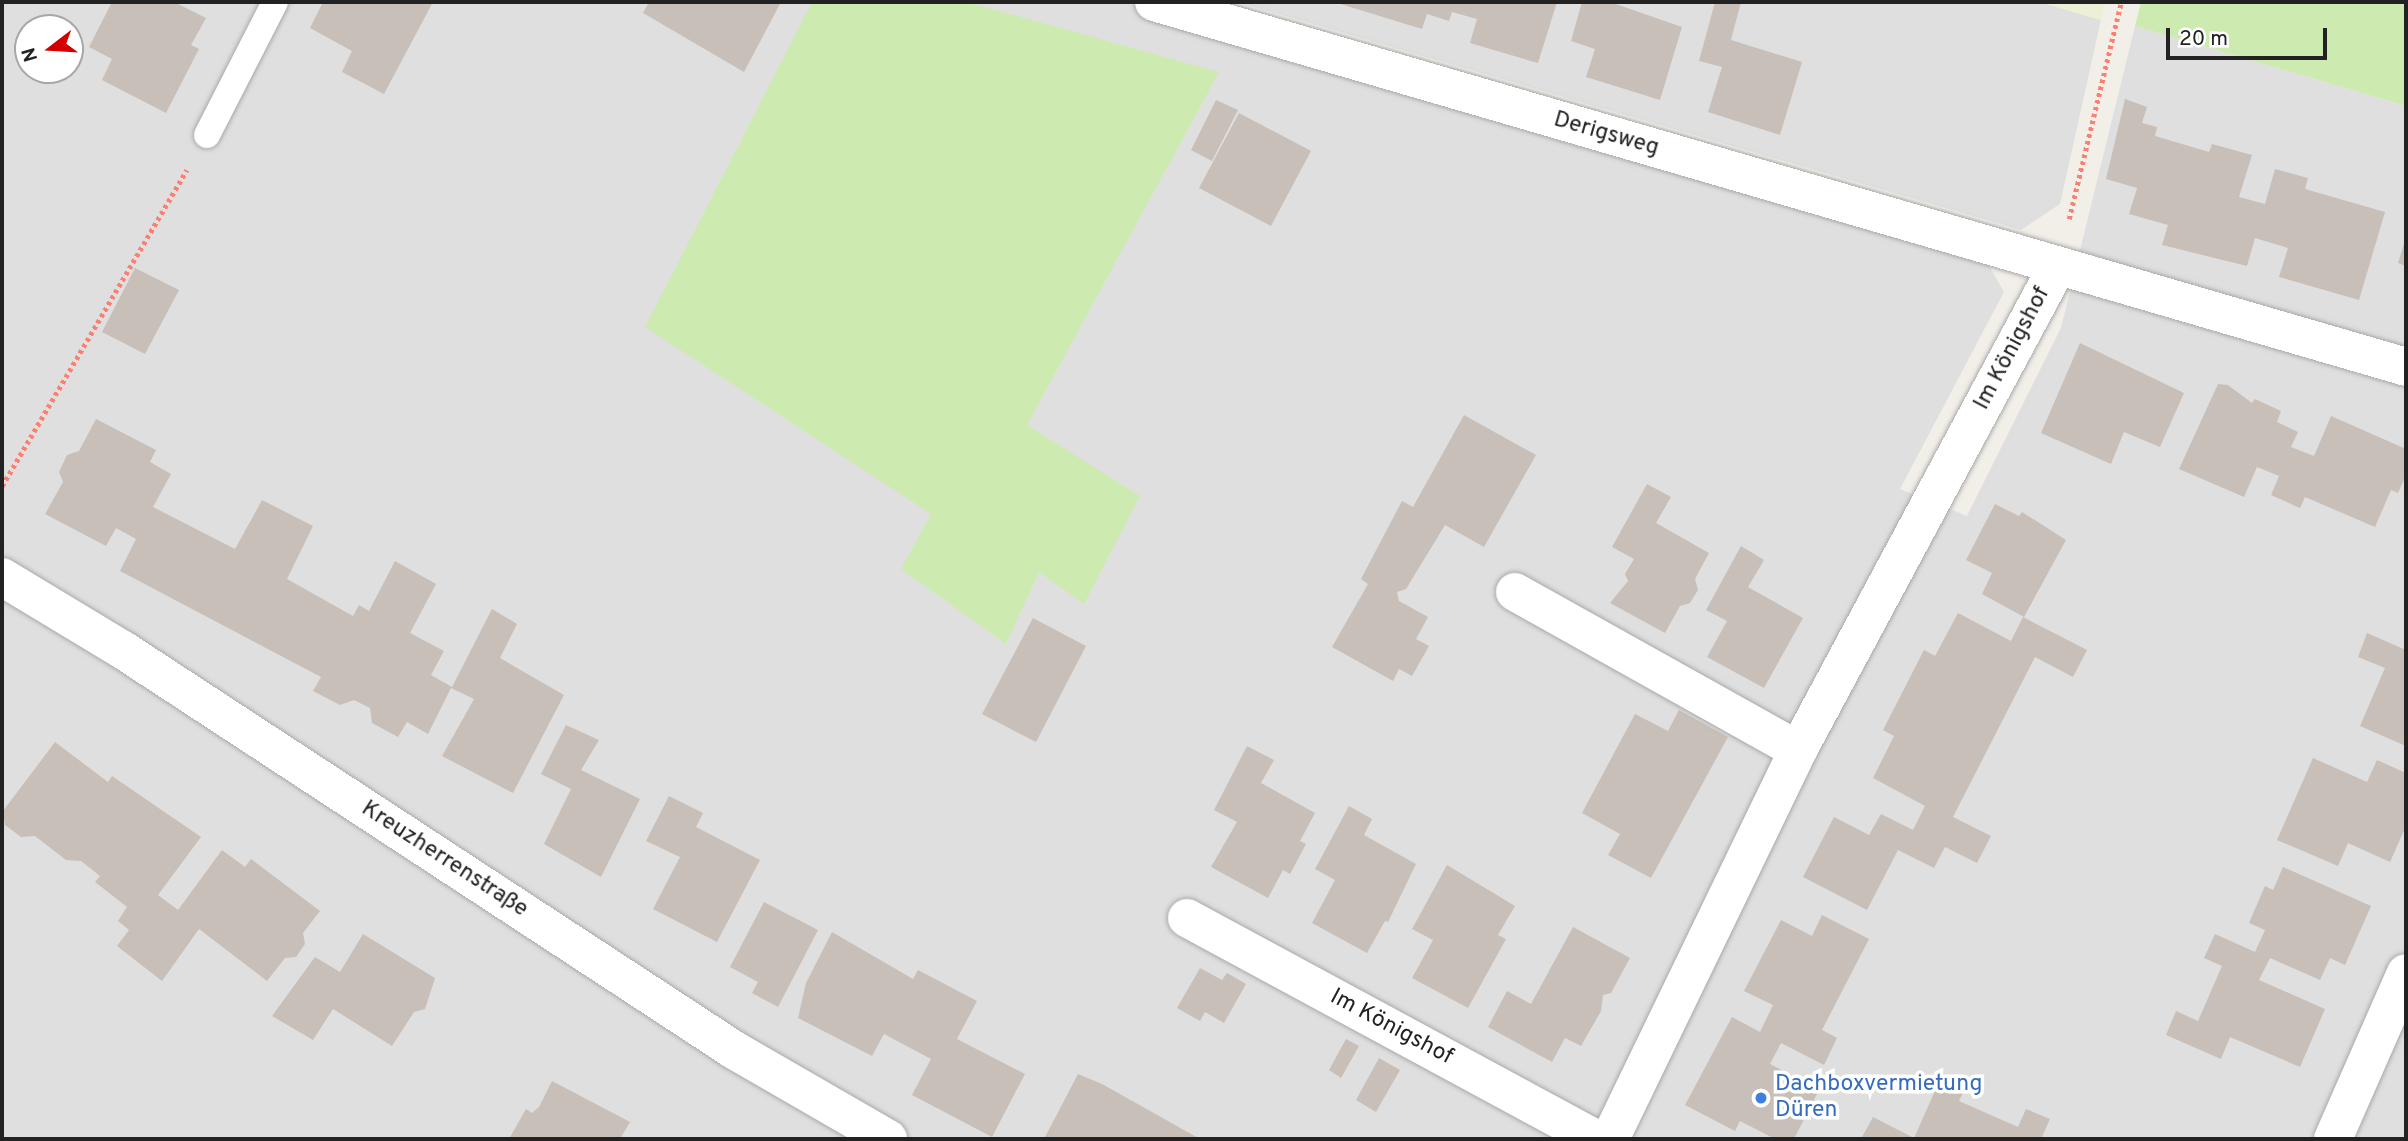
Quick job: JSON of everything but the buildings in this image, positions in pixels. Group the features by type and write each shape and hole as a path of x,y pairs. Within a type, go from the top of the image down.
{"street":[{"name":"Derigsweg","path":"1154,2 2057,267"},
{"name":"Im Königshof","path":"1610,1139 1798,750 2057,267 2406,368"},
{"name":"Kreuzherrenstraße","path":"2,577 123,650 734,1050 888,1139"},
{"path":"1515,592 1798,750"},
{"name":"Im Königshof","path":"1187,918 1595,1139"},
{"path":"2333,1139 2406,973"}],"lane":[{"path":"207,135 275,2"}],"path":[{"path":"2057,267 2121,2"},
{"path":"2,486 207,135"}],"shaded area":[{"path":"2,2 1123,2 1982,253 2004,292 1900,489 1967,516 2061,328 2135,26 2406,106 2406,1139 2,1139"},
{"path":"1237,2 2040,2 2101,20 2060,204 2021,230"}],"green space":[{"path":"812,2 967,2 1219,72 1027,425 1140,496 1084,604 1039,572 1006,644 901,569 931,514 645,327"},
{"path":"2040,2 2106,2 2101,20"},
{"path":"2141,2 2406,2 2406,106 2135,26"}],"place":[{"name":"Dachboxvermietung Düren","path":"1761,1098"}]}
